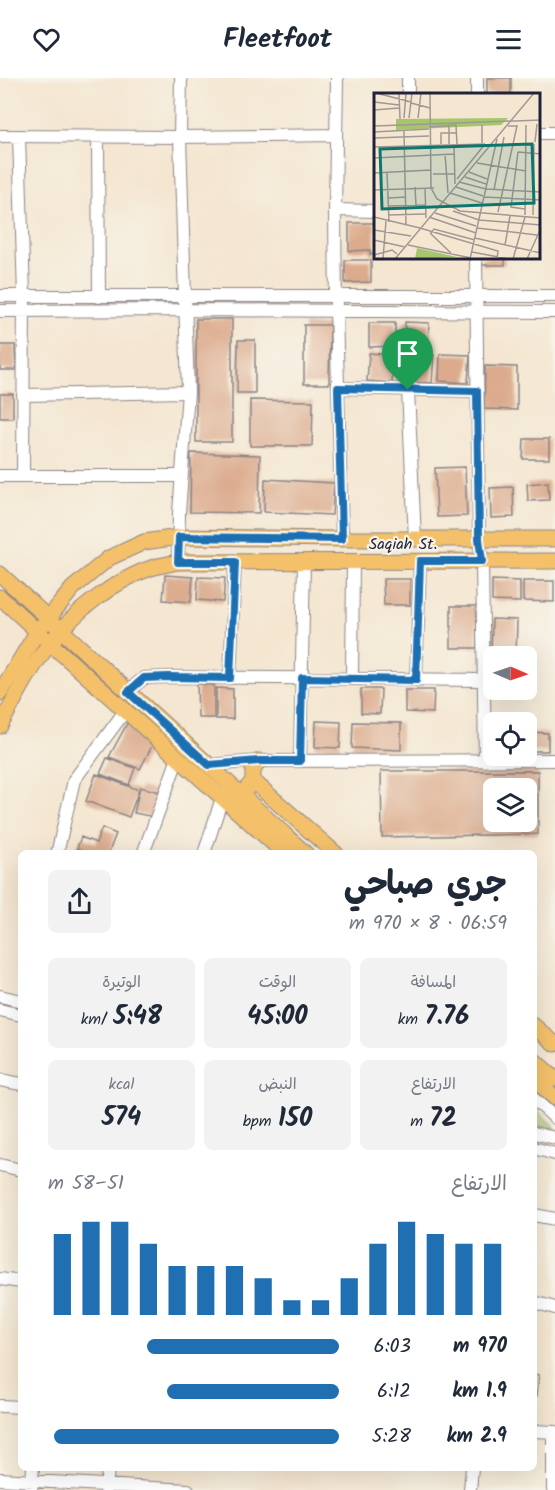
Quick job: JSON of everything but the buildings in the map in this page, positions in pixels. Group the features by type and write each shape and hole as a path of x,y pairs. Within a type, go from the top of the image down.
{"main road":[{"name":"Saqiah St.","path":"0,693 37,632 73,588 109,558 144,542 179,537 555,539"},
{"name":"Saqiah St.","path":"0,726 28,677 61,630 87,606 121,582 152,567 178,562 555,561"},
{"path":"0,574 302,850"},
{"path":"0,597 222,798 268,847"},
{"path":"242,795 253,781 253,770 259,761"},
{"path":"253,781 331,850"},
{"path":"537,1029 555,1044"},
{"path":"537,1063 555,1079"},
{"path":"537,1082 555,1098"}],"street":[{"path":"178,562 188,392 180,78"},
{"path":"337,78 336,311 342,539"},
{"path":"0,136 336,135"},
{"path":"19,136 24,296 23,476"},
{"path":"98,137 99,297"},
{"path":"335,210 374,211"},
{"path":"476,260 479,539 482,561 483,646"},
{"path":"0,296 555,296"},
{"path":"0,311 555,312"},
{"path":"338,388 477,391"},
{"path":"408,390 415,539"},
{"path":"24,394 188,392"},
{"path":"0,476 182,476"},
{"path":"300,761 304,561"},
{"path":"352,679 353,561"},
{"path":"416,680 420,561"},
{"path":"230,678 235,562"},
{"path":"128,692 144,678 168,677 483,680"},
{"path":"58,850 74,780 125,711"},
{"path":"144,850 178,758"},
{"path":"537,760 555,760"},
{"path":"209,765 259,761 483,761"},
{"path":"205,850 222,798"},
{"path":"0,996 18,1000"},
{"path":"0,1010 18,1014"},
{"path":"0,1080 18,1083"},
{"path":"537,1102 555,1118"},
{"path":"537,1134 555,1138"},
{"path":"537,1149 555,1154"},
{"path":"0,1165 18,1169"},
{"path":"537,1216 555,1219"},
{"path":"0,1279 18,1282"},
{"path":"537,1303 555,1308"},
{"path":"0,1406 18,1407"},
{"path":"537,1431 554,1432 553,1490"},
{"path":"107,1487 108,1471"},
{"path":"470,1490 472,1471"},
{"path":"0,1479 188,1490"}],"green space":[{"path":"537,1111 555,1127 555,1130 537,1126"}],"route":[{"path":"338,388 408,390 477,391 479,539 482,561 420,561 416,680 302,678 300,761 259,761 209,765 128,692 144,678 230,678 235,562 178,562 179,537 342,539 338,388"}]}
